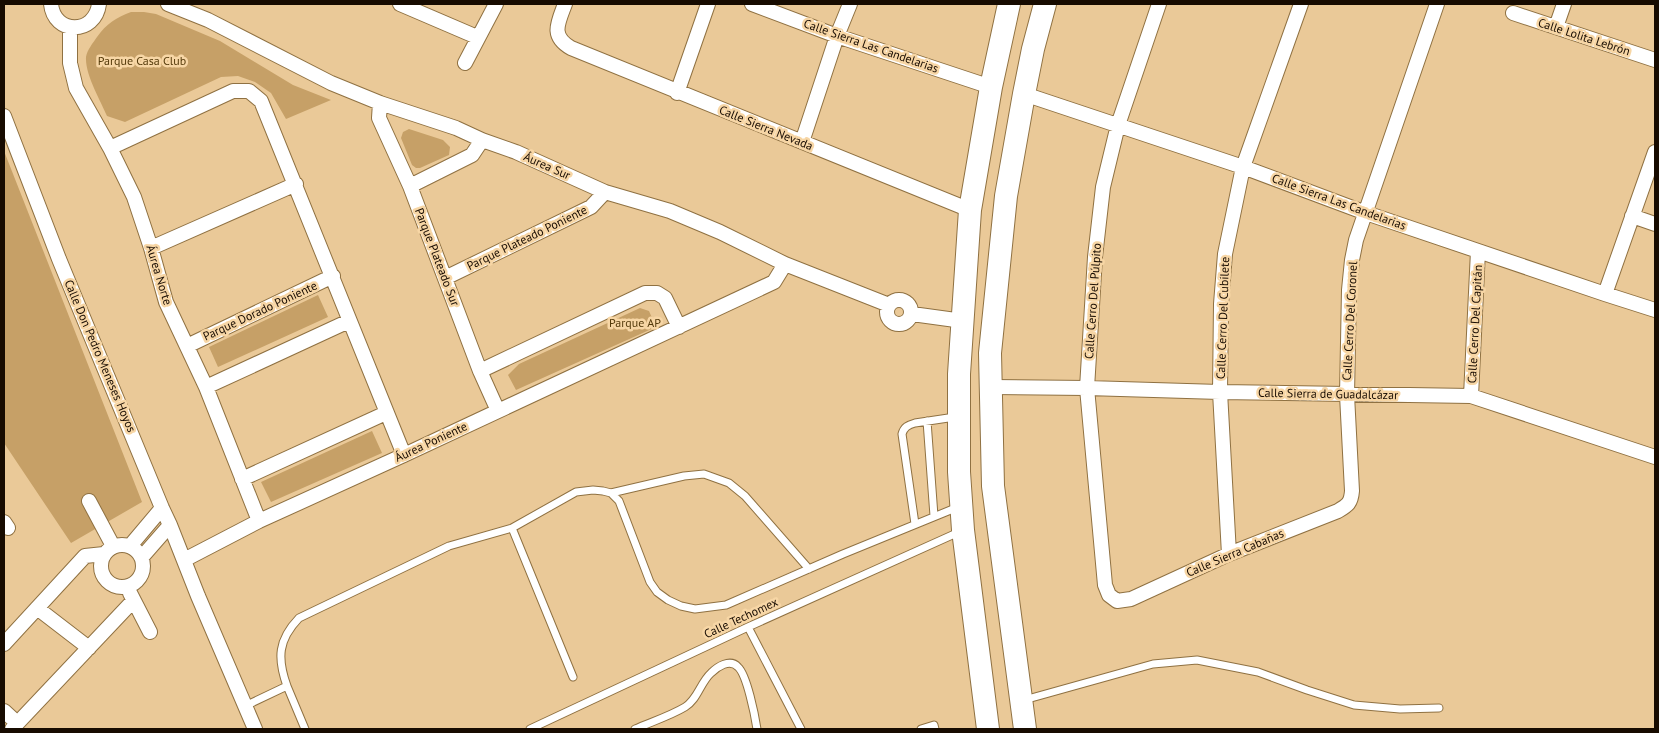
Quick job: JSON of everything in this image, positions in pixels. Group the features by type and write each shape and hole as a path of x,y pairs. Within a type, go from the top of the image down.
{"main road":[{"path":"988,729 963,530 959,472 959,374 970,210 991,87 1009,4"},
{"path":"1025,729 994,486 990,353 1006,196 1033,49 1045,4"}],"street":[{"path":"50,4 55,17 64,25 70,27 82,26 92,20 96,15 99,4"},
{"name":"Áurea Sur","path":"168,4 208,20 331,83 380,103 448,125 516,152 605,192 670,211 720,232 785,264 889,304 895,300 904,300 910,305 912,314 963,321"},
{"path":"402,4 478,37"},
{"path":"465,63 496,4"},
{"name":"Calle Sierra Nevada","path":"565,4 557,28 558,37 562,43 678,93 970,210"},
{"path":"678,93 708,4"},
{"name":"Calle Sierra Las Candelarias","path":"752,4 837,36 991,87"},
{"path":"802,142 837,36 850,4"},
{"name":"Calle Cerro Del Púlpito","path":"1117,601 1109,596 1105,585 1087,388 1096,248 1103,187 1118,125 1159,4"},
{"name":"Calle Cerro Del Cubilete","path":"1229,554 1220,392 1221,304 1225,254 1243,166 1301,4"},
{"name":"Calle Cerro Del Coronel","path":"1351,501 1347,395 1349,290 1352,260 1356,240 1437,4"},
{"path":"1556,26 1564,4"},
{"name":"Calle Lolita Lebrón","path":"1513,13 1655,60"},
{"name":"Áurea Norte","path":"70,27 70,63 76,88 110,148 134,197 166,302 206,387 259,521"},
{"path":"110,148 233,91 249,90 261,101 404,455"},
{"name":"Calle Sierra Las Candelarias","path":"1024,94 1243,166 1366,212 1655,310"},
{"name":"Parque Plateado Sur","path":"380,103 378,118 410,186 480,371 498,411"},
{"name":"Calle Don Pedro Meneses Hoyos","path":"4,116 59,259 255,729"},
{"path":"410,186 472,155 482,140"},
{"path":"1605,294 1655,152"},
{"path":"151,248 296,184"},
{"name":"Parque Plateado Poniente","path":"445,278 591,207 605,192"},
{"path":"1632,216 1655,224"},
{"name":"Calle Cerro Del Capitán","path":"1471,396 1478,251"},
{"name":"Áurea Poniente","path":"184,560 259,521 774,282 785,264"},
{"name":"Parque Dorado Poniente","path":"187,346 332,276"},
{"path":"480,371 645,293 657,293 664,298 679,327"},
{"path":"206,387 349,321"},
{"name":"Calle Sierra de Guadalcázar","path":"991,387 1471,396 1655,457"},
{"path":"242,479 386,413"},
{"path":"4,644 85,556 108,550 121,544 130,546 142,557 142,575 128,588 112,586 103,578 100,565 108,550 89,501"},
{"name":"Calle Sierra Cabañas","path":"1117,601 1131,599 1229,554 1338,511 1351,501"},
{"path":"130,546 162,508"},
{"path":"142,557 170,525"},
{"path":"128,588 133,602 150,632"},
{"path":"4,711 15,726 133,602"},
{"path":"38,608 89,648"}],"lane":[{"path":"915,524 903,430 909,425 959,417"},
{"path":"927,421 934,516"},
{"path":"305,729 281,669 280,654 289,628 299,618 449,546 512,528 576,492 593,490 611,494 684,476 704,474 729,483 745,496 809,569"},
{"path":"611,494 619,501 650,582 668,600 681,606 695,609 726,605 961,505"},
{"path":"512,528 574,677"},
{"name":"Calle Techomex","path":"530,729 748,627 963,530"},
{"path":"748,627 801,729"},
{"path":"1022,701 1152,664 1197,660 1258,672 1354,705 1400,709 1439,708"},
{"path":"636,729 686,706 695,697 711,673 726,663 732,663 741,672 752,702 757,729"},
{"path":"245,706 287,686"},
{"path":"921,729 934,724 935,729"}],"green space":[{"name":"Parque Casa Club","path":"131,12 156,14 220,41 293,85 331,100 286,119 271,93 255,82 238,76 221,77 125,122 107,116 88,72 86,57 92,44 104,28 116,19"},
{"path":"409,129 443,140 450,147 449,155 416,168 412,165 401,138 403,132"},
{"path":"4,151 142,502 71,543 4,443"},
{"path":"318,295 328,317 218,367 209,347"},
{"name":"Parque AP","path":"640,308 649,311 656,327 516,390 508,375 519,364"},
{"path":"372,431 382,453 271,502 261,482"}]}
